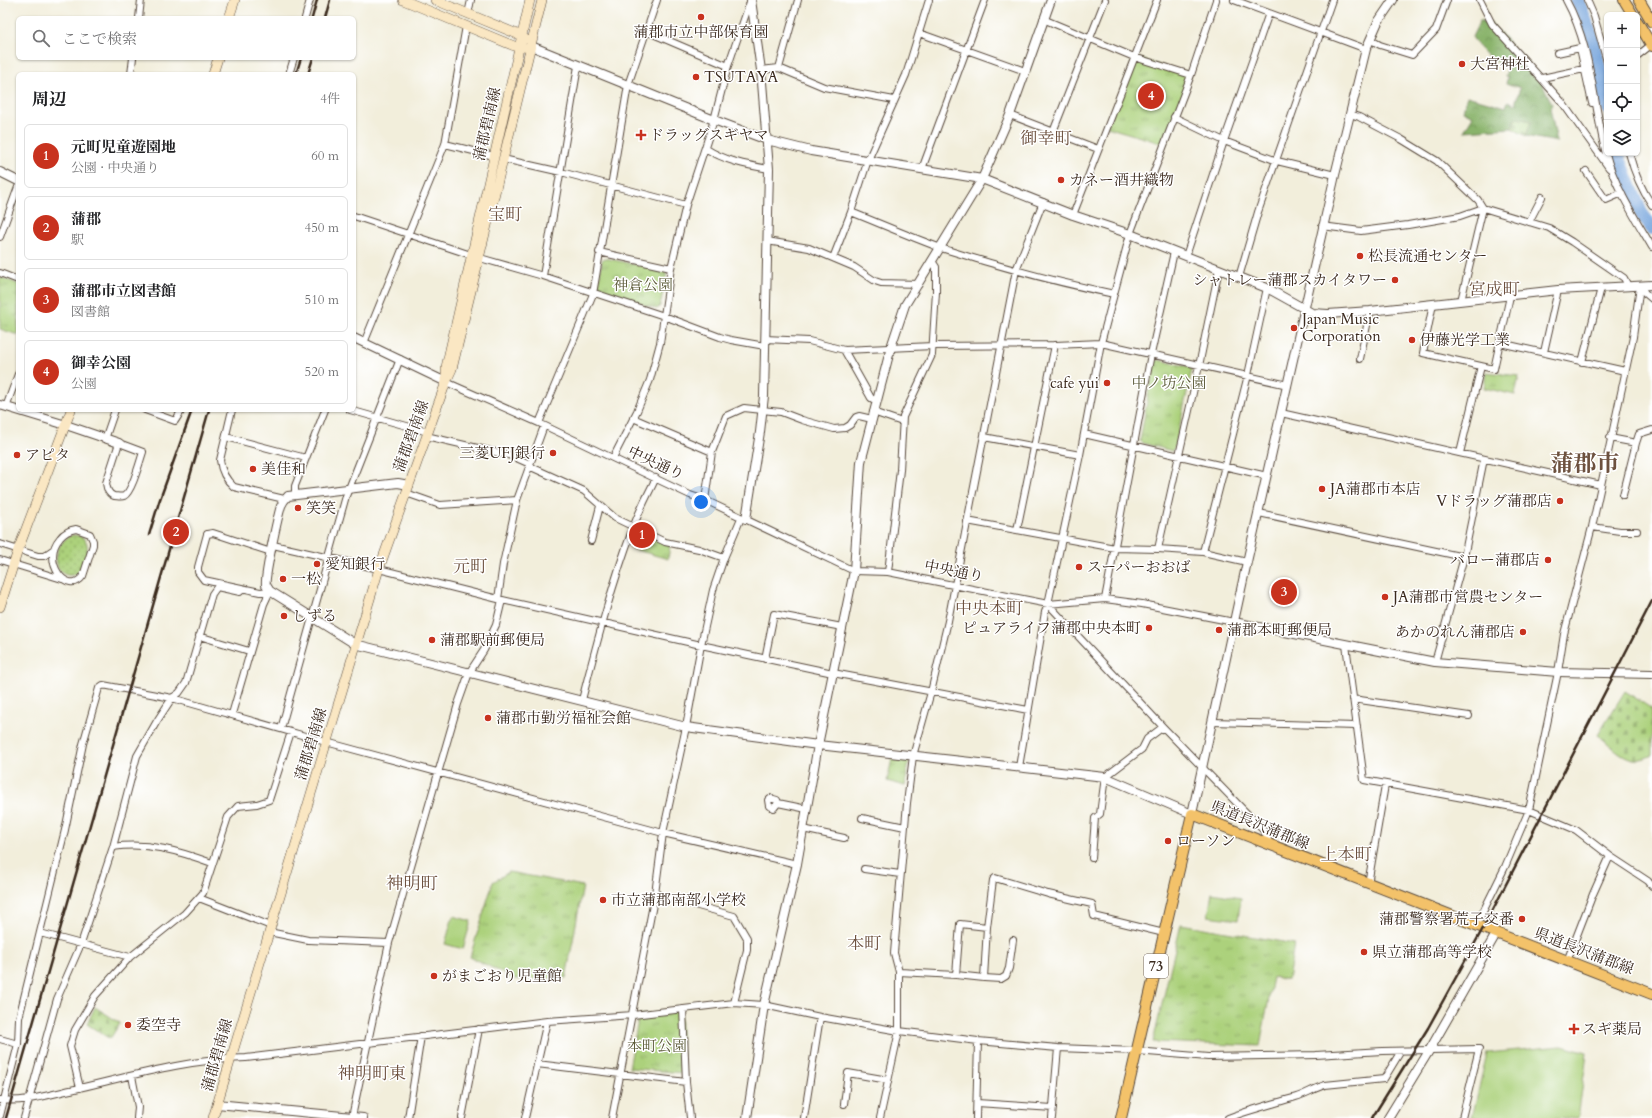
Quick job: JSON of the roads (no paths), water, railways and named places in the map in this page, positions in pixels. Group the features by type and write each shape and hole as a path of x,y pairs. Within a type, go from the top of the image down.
{"main road":[{"path":"230,16 234,0"},
{"path":"402,0 519,48 531,46"},
{"path":"435,0 522,36 531,46"},
{"name":"蒲郡碧南線","path":"213,1118 378,569 452,369 480,258 519,48 530,0"},
{"name":"蒲郡碧南線","path":"446,382 446,367 471,254 531,46 542,0"},
{"path":"1624,0 1631,12"},
{"path":"1639,0 1652,22"},
{"path":"1640,26 1652,45"},
{"path":"214,72 218,60"},
{"path":"0,607 18,550 70,412"},
{"name":"県道長沢蒲郡線","path":"1121,1118 1192,814 1652,994"}],"street":[{"path":"139,16 141,0"},
{"path":"306,16 310,0"},
{"path":"468,14 471,0"},
{"path":"352,1117 389,943 438,772 458,704 469,673 484,650 496,624 503,564 517,500 541,424 593,294 628,85 657,0"},
{"path":"613,458 650,380 660,343 671,268 686,205 714,120 728,66 751,0"},
{"path":"612,1118 655,894 663,833 686,727 701,645 713,590 724,558 743,518 762,409 769,169 761,70 751,0"},
{"path":"779,68 798,0"},
{"path":"833,258 851,212 868,160 906,75 929,0"},
{"path":"922,169 985,0"},
{"path":"746,1118 764,1005 797,864 818,745 854,571 861,462 876,401 891,347 905,305 982,179 1010,115 1051,0"},
{"path":"1053,132 1105,0"},
{"path":"1073,215 1157,0"},
{"path":"1019,767 1045,612 1080,455 1101,343 1130,234 1191,75 1216,0"},
{"path":"1234,0 1366,49"},
{"path":"1239,277 1258,212 1332,0"},
{"path":"517,500 440,505 398,483 288,496 284,499 272,548 266,578 266,586 270,591 355,644 686,727 818,745 1105,777 1192,814 1334,175 1366,49 1378,22 1393,0"},
{"path":"1371,40 1412,55 1436,30 1447,0"},
{"path":"1480,0 1492,24 1562,102 1613,175"},
{"path":"1566,0 1584,46 1606,156 1622,193 1652,246"},
{"path":"1587,0 1594,16 1604,51"},
{"path":"1186,256 1224,141 1269,13"},
{"path":"1043,19 1134,57 1191,75"},
{"path":"364,343 445,144 466,26"},
{"path":"646,31 728,66"},
{"path":"919,34 1025,71"},
{"path":"1640,54 1652,45"},
{"path":"531,46 767,140 812,151 982,179 1073,215 1130,234 1267,288 1312,313 1328,314 1370,311 1558,290 1652,285"},
{"path":"1557,53 1580,48 1595,118 1599,123"},
{"path":"131,72 133,60"},
{"path":"290,72 293,60"},
{"path":"543,276 578,66"},
{"path":"761,70 779,68 824,87 894,100"},
{"path":"1542,78 1584,69"},
{"path":"1350,114 1359,117 1401,139 1437,161 1478,200 1483,208 1461,301"},
{"path":"1010,115 1098,149"},
{"path":"1174,117 1224,141 1277,161 1334,175"},
{"path":"445,144 561,172 686,205"},
{"path":"704,148 719,157 769,169"},
{"path":"1630,156 1632,166 1643,192 1652,205"},
{"path":"1586,171 1606,200 1622,193"},
{"path":"0,172 16,180"},
{"path":"0,237 16,193"},
{"path":"1529,222 1542,197"},
{"path":"880,1118 899,1031 899,972 894,953 900,892 900,874 913,756 932,692 955,586 1003,345 1016,270 1042,202"},
{"path":"1322,226 1361,231 1460,216 1483,208 1549,228 1624,278 1628,286"},
{"path":"851,212 940,247 1016,270 1114,294"},
{"path":"356,217 480,258 543,276 731,340 765,343 809,340 844,350 891,347 1101,343 1288,385"},
{"path":"767,242 809,248 854,267 875,281 881,283 919,284"},
{"path":"599,252 671,268"},
{"path":"1105,599 1151,354 1174,252"},
{"path":"888,572 900,470 902,417 932,355 936,267 932,261"},
{"path":"1158,549 1199,366 1218,269"},
{"path":"0,273 16,279"},
{"path":"1640,286 1652,299"},
{"path":"1476,926 1505,867 1529,810 1558,672 1564,634 1592,527 1633,337 1640,286"},
{"path":"1203,552 1248,375 1267,288"},
{"path":"1582,362 1601,288"},
{"path":"1544,352 1558,290"},
{"path":"1433,304 1423,353 1494,369 1510,296"},
{"path":"1360,359 1370,311"},
{"name":"中央通り","path":"356,339 446,382 541,424 690,495 706,500 854,571 888,572 1048,604 1105,599 1142,604 1234,622"},
{"path":"1500,343 1625,371"},
{"path":"1017,530 1055,345"},
{"path":"844,350 871,398 876,401"},
{"path":"281,729 348,489 400,359"},
{"path":"1460,453 1481,366"},
{"path":"16,378 3,406 16,410"},
{"path":"706,500 712,452 726,416 744,408 782,412 802,420 834,429 844,428 850,425 856,417 859,416 872,416 902,422"},
{"path":"23,412 66,425 119,443 143,452 130,490 124,496 118,497 111,495 107,490 106,483 119,443"},
{"path":"105,439 114,412"},
{"path":"150,412 175,421 181,412"},
{"path":"232,412 220,460 229,482 234,487 284,499"},
{"path":"295,494 295,486 324,412"},
{"path":"356,412 427,434 512,456 584,491 615,518 665,542 699,549 724,558"},
{"path":"1281,413 1600,485"},
{"path":"633,418 712,452"},
{"path":"1623,495 1639,434 1652,430"},
{"path":"1084,434 1267,476"},
{"path":"226,437 306,458"},
{"path":"984,437 1080,455"},
{"path":"1610,438 1636,443"},
{"path":"1435,662 1464,557 1484,459"},
{"path":"582,700 603,623 633,526 656,478"},
{"path":"592,541 600,506"},
{"path":"1259,512 1464,557"},
{"path":"967,520 1115,548 1203,552 1247,562"},
{"path":"1592,527 1620,531 1637,531"},
{"path":"0,560 64,580 74,582 81,580 92,551 93,541 88,533 72,530 63,534 57,541 52,558 54,566 64,580"},
{"path":"270,591 260,592 204,580 198,567 207,534 213,533 272,548 329,557 500,600 764,659 1028,710"},
{"path":"0,544 44,556 54,549"},
{"path":"24,1118 57,999 82,944 112,847 137,756 152,728 172,698 179,693 186,683 212,594 217,587 240,592 244,589"},
{"path":"232,714 249,651 264,604 270,591"},
{"path":"1048,604 1202,768 1264,830 1270,844"},
{"path":"764,659 774,614 842,628"},
{"path":"1234,622 1435,662 1558,672 1652,674"},
{"path":"199,636 249,651"},
{"path":"1346,645 1364,780 1529,810 1576,830 1610,856 1629,867 1648,881 1652,886"},
{"path":"0,1116 2,1100 18,1044 19,1018 83,744 99,688 101,686 106,685 172,698 326,742 663,833 797,864"},
{"path":"1353,699 1469,716"},
{"path":"1212,722 1357,726"},
{"path":"1092,858 1095,818 1100,814 1105,777 1142,749 1150,736 1163,727"},
{"path":"80,1088 70,1046 75,1030 95,996 130,957 185,913 203,893 228,817 238,806 257,804 269,800 291,732"},
{"path":"1368,884 1385,785"},
{"path":"778,804 807,809"},
{"path":"862,818 905,827"},
{"path":"803,829 844,838"},
{"path":"112,847 129,845 176,850 212,862"},
{"path":"1567,961 1593,894 1610,856"},
{"path":"864,869 900,874"},
{"path":"984,978 987,927 993,880 995,878 1048,894 1092,904 1094,916 1164,933"},
{"path":"655,894 734,916 747,938 747,950 734,1003"},
{"path":"199,898 270,929 308,940 389,943"},
{"path":"956,975 960,924 987,927"},
{"path":"40,933 130,957"},
{"path":"1388,1118 1429,1051 1496,934"},
{"path":"899,972 1001,979 1006,976 1009,968 1012,940"},
{"path":"2,1100 30,1099 181,1065 231,1058 246,1058 547,1021 632,1015 734,1003 764,1005 899,1031 978,1041 1058,1048 1136,1051 1208,1057 1479,1049 1462,1118"},
{"path":"683,1008 686,1082 690,1118"},
{"path":"804,1118 820,1017"},
{"path":"525,1118 547,1021"},
{"path":"462,1118 479,1029"},
{"path":"408,1118 421,1036"},
{"path":"0,1039 18,1044"},
{"path":"976,1118 978,1041"},
{"path":"1052,1118 1058,1048"},
{"path":"1228,1118 1272,1103 1298,1097 1315,1088 1325,1085 1384,1079 1402,1051"},
{"path":"537,1064 686,1082"},
{"path":"844,1104 848,1073 888,1080"},
{"path":"132,1076 138,1107 137,1118"},
{"path":"977,1103 1053,1108"},
{"path":"218,1104 363,1118"}],"waterway":[{"path":"1577,0 1594,42 1604,93"},
{"path":"1618,156 1641,213 1652,228"}],"railway":[{"path":"313,16 317,0"},
{"path":"326,16 330,0"},
{"path":"297,72 300,60"},
{"path":"309,72 312,60"},
{"path":"149,535 159,502 191,412"},
{"path":"6,1118 208,412"},
{"path":"1372,1118 1428,1028 1486,923 1652,601"}],"place":[{"name":"蒲郡市立中部保育園","path":"701,17"},
{"name":"大宮神社","path":"1462,64"},
{"name":"TSUTAYA","path":"696,77"},
{"name":"御幸公園","path":"1151,96"},
{"name":"ドラッグスギヤマ","path":"641,135"},
{"name":"カネー酒井織物","path":"1061,180"},
{"name":"松長流通センター","path":"1360,256"},
{"name":"シャトレー蒲郡スカイタワー","path":"1395,280"},
{"name":"Japan Music Corporation","path":"1294,328"},
{"name":"伊藤光学工業","path":"1412,340"},
{"name":"cafe yui","path":"1107,383"},
{"name":"三菱UFJ銀行","path":"553,453"},
{"name":"アピタ","path":"17,455"},
{"name":"美佳和","path":"253,469"},
{"name":"JA蒲郡市本店","path":"1322,489"},
{"name":"Vドラッグ蒲郡店","path":"1560,501"},
{"name":"笑笑","path":"298,508"},
{"name":"蒲郡","path":"176,532"},
{"name":"元町児童遊園地","path":"642,535"},
{"name":"バロー蒲郡店","path":"1548,560"},
{"name":"愛知銀行","path":"317,564"},
{"name":"スーパーおおば","path":"1079,567"},
{"name":"一松","path":"283,579"},
{"name":"蒲郡市立図書館","path":"1284,592"},
{"name":"JA蒲郡市営農センター","path":"1385,597"},
{"name":"しずる","path":"284,616"},
{"name":"ピュアライフ蒲郡中央本町","path":"1149,628"},
{"name":"蒲郡本町郵便局","path":"1219,630"},
{"name":"あかのれん蒲郡店","path":"1523,632"},
{"name":"蒲郡駅前郵便局","path":"432,640"},
{"name":"蒲郡市勤労福祉会館","path":"488,718"},
{"name":"ローソン","path":"1168,841"},
{"name":"市立蒲郡南部小学校","path":"603,900"},
{"name":"蒲郡警察署荒子交番","path":"1522,919"},
{"name":"県立蒲郡高等学校","path":"1364,952"},
{"name":"がまごおり児童館","path":"434,976"},
{"name":"委空寺","path":"128,1025"},
{"name":"スギ薬局","path":"1574,1029"}],"district":[{"name":"御幸町","path":"1046,138"},
{"name":"宝町","path":"505,214"},
{"name":"宮成町","path":"1494,289"},
{"name":"蒲郡市","path":"1585,463"},
{"name":"元町","path":"470,566"},
{"name":"中央本町","path":"989,608"},
{"name":"上本町","path":"1346,854"},
{"name":"神明町","path":"412,883"},
{"name":"本町","path":"864,943"},
{"name":"神明町東","path":"372,1073"}],"park label":[{"name":"神倉公園","path":"643,285"},
{"name":"中ノ坊公園","path":"1169,383"},
{"name":"本町公園","path":"657,1046"}]}
